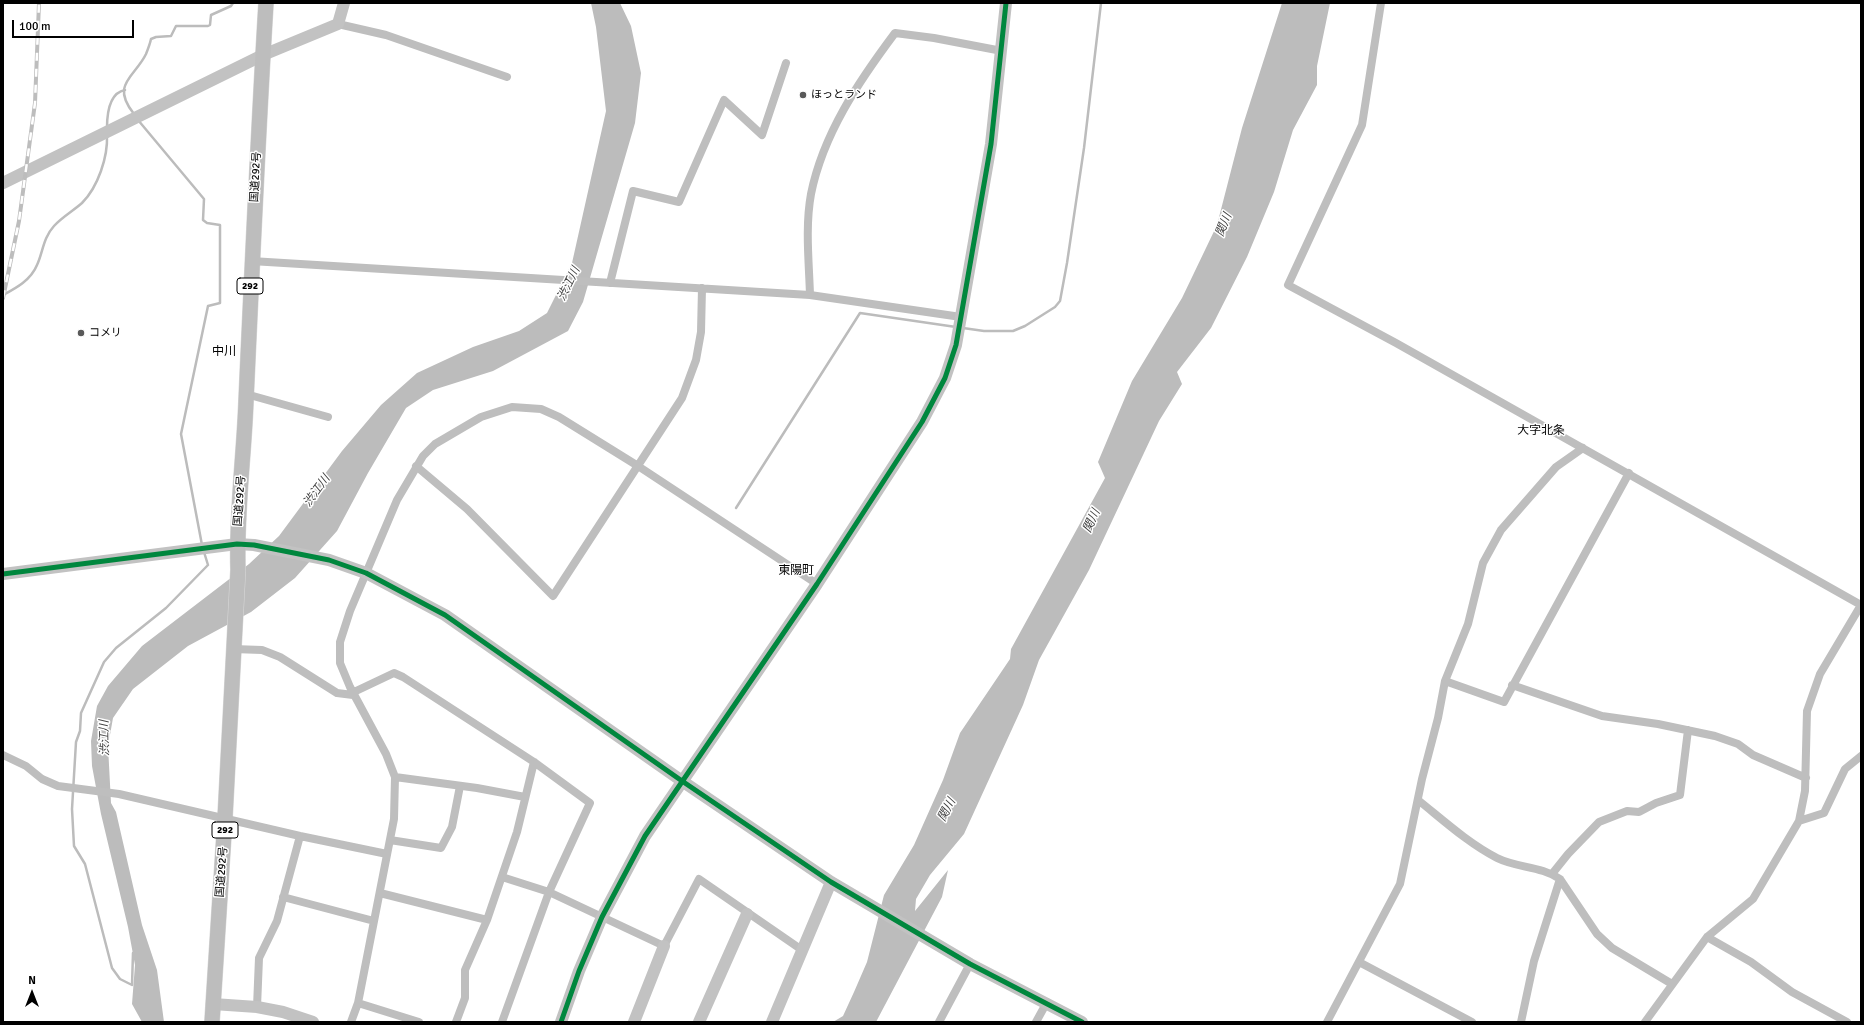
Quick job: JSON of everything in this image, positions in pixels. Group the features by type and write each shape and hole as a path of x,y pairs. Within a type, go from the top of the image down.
{"highway":[{"name":"国道292号","path":"212,1022 226,818 238,570 237,544 266,3"}],"street":[{"path":"338,24 344,3"},
{"path":"561,1022 579,971 602,917 645,836 817,584 922,422 945,378 956,345 991,144 1006,3"},
{"path":"1381,3 1362,125 1288,285 1396,343 1629,473 1861,605 1820,674 1813,690 1807,711 1806,778 1799,821 1753,899 1707,937 1645,1022"},
{"path":"3,183 263,56 338,24 386,35 507,77"},
{"path":"810,295 808,222 811,194 820,163 832,132 854,92 895,33 934,38 1002,51"},
{"path":"610,283 633,191 679,202 724,100 762,135 786,63"},
{"path":"252,261 810,295 961,317"},
{"path":"416,466 467,509 552,596 682,398 696,360 701,332 702,288"},
{"path":"246,394 328,417"},
{"path":"351,1022 358,1003 394,819 395,777 386,754 353,695 340,663 340,642 350,611 397,500 416,466 423,456 435,444 481,417 512,407 530,407 541,409 559,417 638,466 817,584"},
{"path":"1327,1022 1400,884 1445,681 1468,624 1483,563 1501,530 1556,467 1583,448"},
{"path":"1445,681 1504,702 1629,473"},
{"path":"3,574 237,544 254,545 329,560 366,573 445,615 682,781 835,884 970,964 1047,1002 1082,1022"},
{"path":"234,643 262,650 280,657 337,693 353,695"},
{"path":"353,695 356,691 394,673 403,677 534,762 590,802 549,892 502,1022"},
{"path":"1512,685 1602,716 1688,730 1715,736 1738,744 1753,755 1806,778"},
{"path":"1552,874 1568,854 1599,822 1626,811 1639,812 1656,803 1680,795 1688,730"},
{"path":"3,755 26,766 42,779 58,786 120,794 300,836 387,854"},
{"path":"1799,821 1824,813 1845,769 1861,756"},
{"path":"456,1022 465,998 465,970 487,920 502,878 517,832 534,762"},
{"path":"395,777 525,797"},
{"path":"390,840 441,848 452,827 460,786"},
{"path":"1418,800 1468,840 1496,857 1512,864 1552,874 1560,879 1597,934 1612,948 1672,984"},
{"path":"257,1007 260,958 277,921 300,836"},
{"path":"502,878 549,892 664,946"},
{"path":"634,1022 664,946 699,879 747,914 802,950"},
{"path":"1521,1022 1534,961 1560,879"},
{"path":"772,1022 802,950 835,884"},
{"path":"380,893 487,920"},
{"path":"283,897 374,921"},
{"path":"699,1022 747,914"},
{"path":"1707,937 1751,962 1792,992 1847,1022"},
{"path":"1359,962 1472,1022"},
{"path":"938,1022 970,964"},
{"path":"1036,1022 1047,1002"},
{"path":"358,1003 419,1022"},
{"path":"214,1004 257,1007 283,1012 313,1022"}],"water":[{"name":"渋江川","path":"591,3 620,3 631,26 641,73 635,123 583,302 568,331 493,371 433,390 406,408 368,473 337,531 295,578 251,612 188,646 133,689 113,718 108,746 111,803 116,812 142,925 157,970 164,1022 142,1022 132,1004 135,965 128,927 101,814 92,766 91,741 97,706 108,686 142,646 249,564 279,536 342,451 381,405 417,373 473,347 519,331 547,313 572,263 606,111 596,27"},
{"name":"関川","path":"1282,3 1330,3 1317,66 1317,85 1293,130 1274,192 1247,257 1211,328 1177,372 1182,384 1159,421 1089,570 1039,660 1023,705 964,834 930,875 916,899 915,911 948,870 942,897 876,1022 833,1022 843,1016 854,992 867,962 884,895 914,845 943,780 960,733 1010,659 1011,649 1105,478 1098,462 1132,381 1182,298 1217,225 1242,128"}],"waterway":[{"path":"134,114 127,104 124,95 124,88 127,81 146,54 151,39 156,37 171,36 176,26 208,26 210,25 211,15 231,6 233,3"},
{"path":"963,328 984,331 1013,331 1025,326 1055,307 1060,301 1084,148 1101,3"},
{"path":"107,128 108,111 112,100 115,95 125,90"},
{"path":"138,120 204,199 203,220 207,223 220,225 220,303 208,306 181,434 202,545"},
{"path":"3,295 18,286 31,275 37,265 45,240 50,231 60,220 82,203 93,189 104,162 107,135"},
{"path":"736,508 860,313 956,327"},
{"path":"133,953 132,985 120,979 112,968 85,864 74,846 72,809 76,742 80,731 81,713 104,662 116,648 166,608 208,565 204,552"}],"railway":[{"path":"3,298 19,221 35,103 39,3"}],"cycle path":[{"path":"561,1022 579,971 602,917 645,836 817,584 922,422 945,378 956,345 991,144 1006,3"},
{"path":"3,574 237,544 254,545 329,560 366,573 445,615 682,781 831,882 970,964 1082,1022"}],"place":[{"name":"ほっとランド","path":"803,95"},
{"name":"コメリ","path":"81,333"}],"district":[{"name":"中川","path":"224,352"},
{"name":"大字北条","path":"1541,431"},
{"name":"東陽町","path":"796,571"}]}
